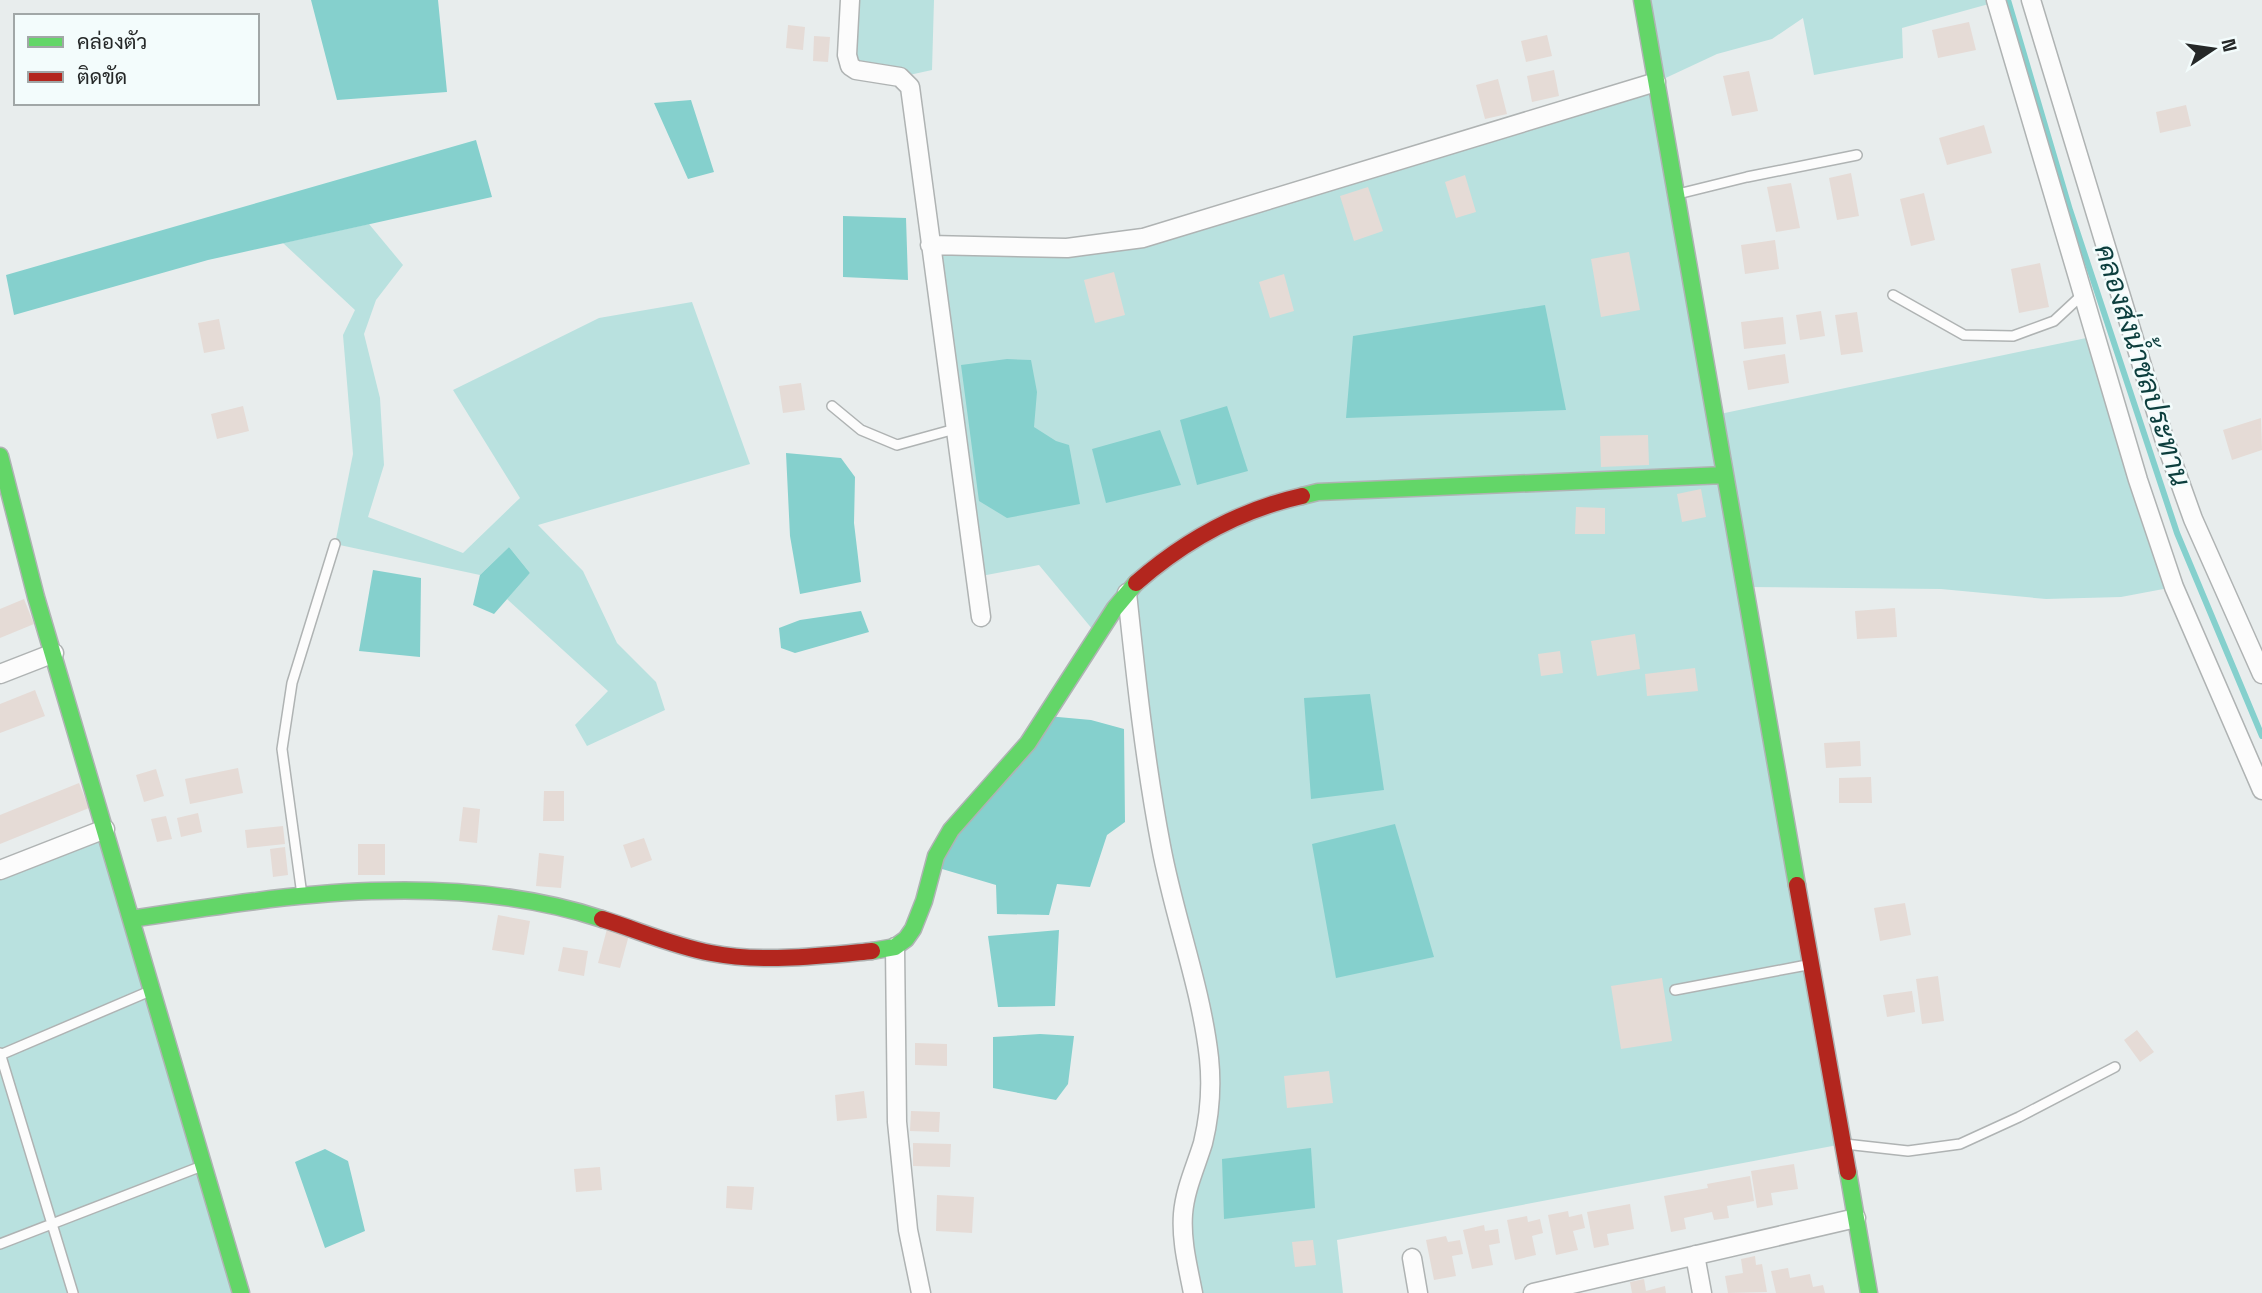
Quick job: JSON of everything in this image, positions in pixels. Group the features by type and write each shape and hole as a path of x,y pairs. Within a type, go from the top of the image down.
{"street":[{"path":"850,0 847,55 850,66 856,70 900,77 910,87 981,617"},
{"path":"1642,0 1869,1293"},
{"path":"1996,0 2138,480 2174,587 2262,790"},
{"path":"2031,0 2164,438 2193,519 2262,674"},
{"path":"930,245 1067,248 1143,238 1656,82"},
{"path":"0,456 4,487 241,1293"},
{"path":"131,919 302,896 431,891 510,897 592,916 688,947 739,958 771,959 895,947 905,942 913,931 940,846 954,825 1021,752 1127,593 1145,575 1212,529 1251,510 1283,499 1318,492 1725,475"},
{"path":"1127,593 1140,712 1161,847 1199,1004 1209,1058 1211,1100 1183,1213 1183,1243 1193,1293"},
{"path":"0,674 54,653"},
{"path":"0,870 105,829"},
{"path":"895,947 897,1122 908,1230 921,1293"},
{"path":"1533,1293 1559,1290 1856,1218"},
{"path":"1695,1255 1702,1293"},
{"path":"1412,1258 1418,1293"}],"lane":[{"path":"1676,195 1747,177 1857,155"},
{"path":"1892,295 1964,335 2013,336 2054,321 2084,294"},
{"path":"832,406 861,430 897,446 956,429"},
{"path":"302,896 282,749 292,683 335,544"},
{"path":"1675,990 1812,964"},
{"path":"74,1293 0,1054 152,990"},
{"path":"1843,1144 1908,1151 1960,1144 2115,1067"},
{"path":"0,1244 203,1166"}],"shaded area":[{"path":"850,0 934,0 932,70 900,77 856,70"},
{"path":"1642,0 1996,0 1902,28 1903,58 1814,75 1803,18 1772,39 1717,54 1657,82 1715,415 2096,336 2174,587 2121,597 2046,599 1941,589 1745,587 1843,1144 1337,1240 1343,1293 1193,1293 1183,1243 1211,1100 1161,847 1127,594 1098,636 1039,565 976,577 930,245 1105,244 1656,82"},
{"path":"369,224 403,265 376,300 364,334 380,398 384,465 368,517 463,553 520,498 453,390 599,318 692,302 750,464 538,525 583,571 617,643 656,682 665,710 587,746 575,725 608,691 507,599 530,573 509,547 480,575 335,544 353,454 343,335 355,310 283,243"},
{"path":"105,829 241,1293 0,1293 0,870"}],"water":[{"path":"311,0 438,0 447,92 337,100"},
{"path":"691,100 714,172 688,179 654,103"},
{"path":"476,140 492,197 208,260 14,315 6,275"},
{"path":"843,216 906,218 908,280 843,277"},
{"path":"1545,305 1566,410 1346,418 1353,336"},
{"path":"1007,359 1031,360 1037,392 1034,427 1056,441 1069,445 1080,504 1007,518 979,501 961,365"},
{"path":"1227,406 1248,471 1197,485 1180,420"},
{"path":"1160,430 1181,485 1106,503 1092,449"},
{"path":"786,453 841,458 855,477 854,523 861,582 800,594 790,536"},
{"path":"509,547 530,573 494,614 473,605 480,575"},
{"path":"373,570 421,578 420,657 359,651"},
{"path":"861,611 869,632 795,653 781,648 779,628 800,620"},
{"path":"1370,694 1384,790 1311,799 1304,698"},
{"path":"1047,716 1091,720 1124,729 1125,822 1107,835 1090,887 1057,884 1049,915 997,914 996,885 932,866"},
{"path":"1395,824 1434,957 1336,978 1312,844"},
{"path":"1059,930 1055,1006 998,1007 988,936"},
{"path":"1040,1034 1074,1036 1068,1084 1056,1100 993,1088 993,1037"},
{"path":"1311,1148 1315,1208 1224,1219 1222,1159"},
{"path":"325,1149 348,1161 365,1231 325,1248 295,1162"}],"building":[{"path":"1969,22 1976,50 1938,58 1932,30"},
{"path":"788,25 805,27 803,50 786,48"},
{"path":"1547,35 1552,56 1526,62 1521,41"},
{"path":"814,36 830,37 828,62 813,61"},
{"path":"1554,70 1559,96 1532,102 1527,76"},
{"path":"1749,71 1758,111 1732,116 1723,76"},
{"path":"1498,79 1507,114 1485,119 1476,85"},
{"path":"2186,105 2191,126 2160,133 2156,112"},
{"path":"1984,125 1992,153 1947,165 1939,138"},
{"path":"1851,173 1859,216 1837,220 1829,178"},
{"path":"1465,175 1476,212 1456,218 1445,182"},
{"path":"1791,183 1800,228 1776,232 1767,187"},
{"path":"1368,187 1383,231 1354,241 1340,196"},
{"path":"1924,193 1935,240 1911,246 1900,199"},
{"path":"1775,240 1779,269 1745,274 1741,245"},
{"path":"1629,252 1640,310 1601,317 1591,259"},
{"path":"2040,263 2049,307 2019,313 2011,269"},
{"path":"1114,272 1125,315 1095,323 1084,280"},
{"path":"1284,274 1294,311 1270,318 1259,282"},
{"path":"1821,311 1825,336 1800,340 1796,315"},
{"path":"1857,312 1863,352 1841,355 1835,315"},
{"path":"1783,317 1786,344 1744,349 1741,322"},
{"path":"219,319 225,349 204,353 198,323"},
{"path":"1785,354 1789,383 1748,390 1743,361"},
{"path":"801,383 805,410 783,413 779,386"},
{"path":"243,406 249,431 217,439 211,414"},
{"path":"2261,418 2262,450 2232,460 2223,430"},
{"path":"1648,435 1649,465 1601,467 1600,436"},
{"path":"1701,489 1706,517 1682,522 1677,494"},
{"path":"1576,507 1605,508 1605,534 1575,534"},
{"path":"24,599 34,624 0,638 0,609"},
{"path":"1895,608 1897,637 1857,639 1855,611"},
{"path":"1635,634 1640,669 1597,676 1591,641"},
{"path":"1560,651 1563,673 1541,676 1538,654"},
{"path":"1695,668 1698,691 1647,696 1645,674"},
{"path":"35,690 45,716 0,733 0,704"},
{"path":"1860,741 1861,766 1826,768 1824,743"},
{"path":"238,768 243,793 190,804 185,779"},
{"path":"156,769 164,796 144,802 136,775"},
{"path":"1871,777 1872,803 1839,803 1839,778"},
{"path":"79,783 89,808 0,844 0,815"},
{"path":"544,791 564,791 564,821 543,821"},
{"path":"463,807 480,809 477,843 459,841"},
{"path":"198,813 202,832 181,837 177,818"},
{"path":"166,816 172,839 157,842 151,819"},
{"path":"283,826 285,844 247,848 245,830"},
{"path":"644,838 652,860 631,868 623,845"},
{"path":"358,844 385,844 385,875 358,875"},
{"path":"285,847 288,875 273,877 270,849"},
{"path":"539,853 564,856 561,888 536,886"},
{"path":"1905,903 1911,935 1880,941 1874,908"},
{"path":"498,915 530,921 524,955 492,950"},
{"path":"607,929 629,935 620,968 598,963"},
{"path":"563,947 588,951 584,976 558,971"},
{"path":"1938,976 1944,1021 1922,1024 1916,979"},
{"path":"1662,978 1672,1041 1621,1049 1611,986"},
{"path":"1912,991 1915,1012 1887,1017 1883,995"},
{"path":"2137,1030 2154,1052 2140,1062 2124,1040"},
{"path":"915,1043 947,1044 947,1066 915,1065"},
{"path":"1329,1071 1333,1103 1287,1108 1284,1076"},
{"path":"864,1091 867,1118 837,1121 835,1095"},
{"path":"911,1111 940,1112 939,1132 910,1131"},
{"path":"913,1143 951,1144 950,1167 913,1166"},
{"path":"1794,1164 1798,1189 1771,1193 1773,1205 1757,1208 1751,1171"},
{"path":"600,1167 602,1190 576,1192 574,1169"},
{"path":"1750,1176 1754,1201 1727,1206 1729,1218 1714,1220 1712,1212 1684,1218 1686,1229 1671,1232 1664,1196 1708,1188 1707,1184"},
{"path":"727,1186 754,1187 752,1210 726,1208"},
{"path":"937,1195 974,1197 972,1233 936,1231"},
{"path":"1630,1204 1634,1229 1607,1234 1609,1245 1594,1248 1587,1212"},
{"path":"1568,1211 1569,1217 1582,1214 1585,1228 1573,1231 1578,1250 1556,1255 1548,1215"},
{"path":"1527,1216 1528,1222 1540,1219 1543,1233 1532,1236 1536,1255 1515,1260 1507,1220"},
{"path":"1484,1225 1485,1231 1498,1229 1500,1243 1489,1245 1493,1265 1472,1269 1463,1230"},
{"path":"1446,1236 1448,1242 1460,1240 1463,1254 1452,1256 1456,1276 1434,1280 1426,1240"},
{"path":"1313,1240 1316,1265 1295,1267 1292,1242"},
{"path":"1755,1256 1756,1265 1762,1264 1767,1292 1728,1293 1725,1276 1743,1273 1741,1259"},
{"path":"1788,1268 1790,1278 1810,1274 1813,1287 1823,1285 1825,1293 1776,1293 1771,1271"},
{"path":"1644,1279 1646,1291 1665,1286 1666,1293 1632,1293 1630,1282"}],"waterway":[{"name":"คลองส่งน้ำชลประทาน","path":"2008,0 2070,210 2177,533 2262,736"}],"traffic: fast":[{"path":"1642,0 1797,885"},
{"path":"0,456 36,597 241,1293"},
{"path":"1302,496 1318,492 1725,475"},
{"path":"872,951 895,947 906,939 924,901 936,856 951,830 1028,743 1115,608 1136,583"},
{"path":"131,919 308,895 368,891 486,895 544,904 602,919"},
{"path":"1848,1172 1869,1293"}],"traffic: jam":[{"path":"1136,583 1173,554 1214,529 1257,510 1302,496"},
{"path":"1797,885 1848,1172"},
{"path":"602,919 683,946 731,956 792,958 872,951"}]}
